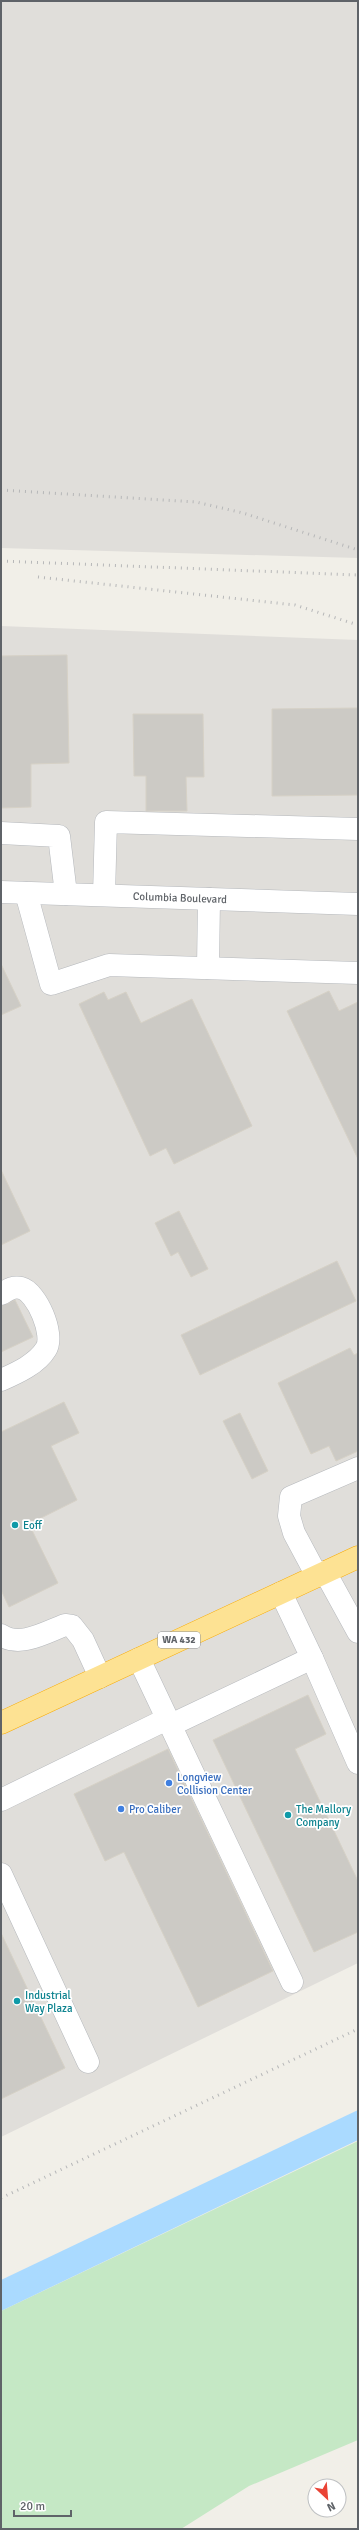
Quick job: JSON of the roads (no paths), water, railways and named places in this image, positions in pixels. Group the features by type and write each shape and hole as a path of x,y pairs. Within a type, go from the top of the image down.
{"highway":[{"name":"WA 432","path":"1,1723 358,1556"}],"street":[{"path":"104,895 106,822 358,829"},
{"path":"1,833 59,836 66,894"},
{"name":"Columbia Boulevard","path":"1,892 358,904"},
{"path":"26,893 51,984 109,965 358,973"},
{"path":"208,968 209,899"},
{"path":"1,1294 14,1287 23,1288 32,1294 44,1316 49,1337 47,1348 38,1359 1,1380"},
{"path":"358,1468 291,1497 288,1516 294,1533 358,1632"},
{"path":"281,1592 358,1762"},
{"path":"1,1636 10,1640 23,1640 65,1625 72,1626 83,1640 100,1676"},
{"path":"1,1800 312,1658"},
{"path":"139,1659 292,1982"},
{"path":"1,1874 88,2062"}],"water":[{"path":"358,2110 358,2140 1,2311 1,2280"}],"railway":[{"path":"1,490 196,502 243,513 358,550"},
{"path":"1,561 358,575"},
{"path":"38,577 295,605 358,625"},
{"path":"1,2198 358,2029"}],"place":[{"name":"Eoff","path":"15,1525"},
{"name":"Longview Collision Center","path":"169,1783"},
{"name":"Pro Caliber","path":"121,1809"},
{"name":"The Mallory Company","path":"288,1815"},
{"name":"Industrial Way Plaza","path":"17,2001"}]}
